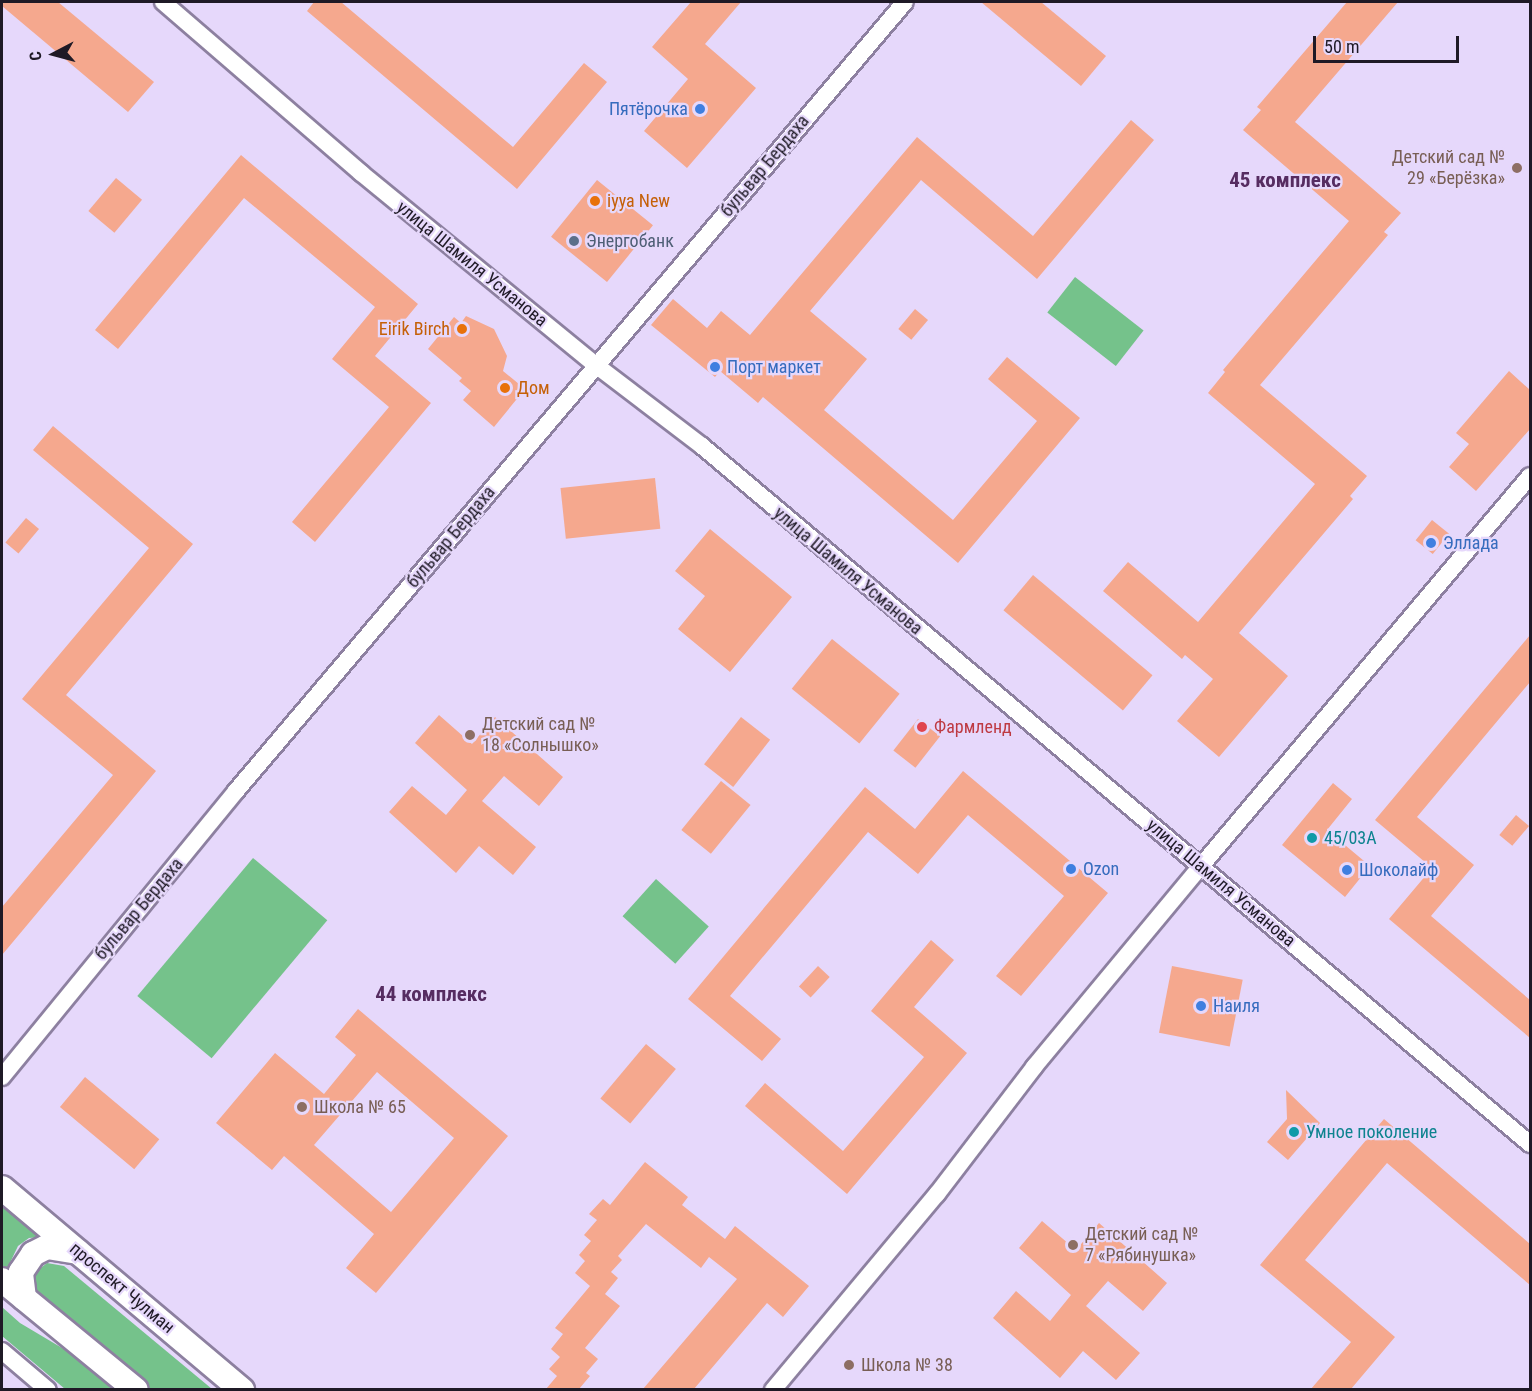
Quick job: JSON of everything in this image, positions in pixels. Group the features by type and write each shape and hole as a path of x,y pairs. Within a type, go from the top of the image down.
{"main road":[{"name":"проспект Чулман","path":"2,1188 242,1389"},
{"path":"24,1298 21,1272 33,1254 47,1247 80,1253"},
{"path":"2,1280 136,1389"}],"street":[{"name":"улица Шамиля Усманова","path":"163,2 361,173 597,366 702,446 1530,1144"},
{"name":"бульвар Бердаха","path":"2,1077 236,791 905,2"},
{"path":"773,1389 937,1194 1034,1067 1530,476"},
{"path":"2,1351 48,1389"}],"green space":[{"path":"1075,277 1144,331 1116,366 1047,312"},
{"path":"253,858 327,920 212,1058 137,996"},
{"path":"656,879 709,927 675,964 623,916"},
{"path":"2,1202 41,1237 29,1238 18,1246 7,1269 2,1265"},
{"path":"47,1263 64,1266 212,1389 151,1389 34,1293 32,1275"},
{"path":"2,1307 20,1323 89,1364 119,1389 65,1389 2,1336"}],"building":[{"path":"2,2 58,2 154,82 128,112 2,6"},
{"path":"314,2 341,2 513,147 584,63 607,82 517,189 307,11"},
{"name":"Пятёрочка","path":"691,2 741,2 705,44 756,88 687,168 644,131 688,79 652,47"},
{"path":"981,2 1041,2 1106,56 1081,86"},
{"path":"1347,2 1398,2 1295,122 1401,213 1384,232 1388,235 1260,385 1367,476 1350,496 1353,499 1239,633 1288,676 1219,757 1177,721 1213,679 1185,655 1182,659 1103,591 1128,562 1198,622 1315,484 1208,393 1225,372 1223,370 1349,221 1243,130 1261,110 1257,107"},
{"path":"1131,120 1154,140 1037,279 921,180 810,311 867,359 824,410 953,520 1037,421 988,379 1007,357 1080,418 958,563 763,397 758,403 720,371 715,377 651,325 673,299 707,328 721,311 750,335 917,137 1033,236"},
{"path":"241,155 418,304 375,356 431,403 315,542 292,522 389,407 332,359 375,307 244,198 118,349 95,330"},
{"path":"116,178 142,200 114,233 88,211"},
{"path":"597,180 653,225 607,282 551,237"},
{"path":"915,309 928,320 911,340 898,329"},
{"path":"466,316 494,329 507,356 503,371 525,389 494,427 463,400 471,391 459,381 462,378 428,349 454,317 461,323"},
{"path":"1509,371 1530,390 1530,429 1476,491 1449,467 1469,444 1456,433"},
{"path":"53,426 193,544 66,695 156,771 2,955 2,907 113,775 22,699 149,548 33,450"},
{"path":"655,478 660,529 566,539 561,488"},
{"path":"26,518 39,529 18,553 5,543"},
{"name":"Эллада","path":"1432,520 1449,534 1433,554 1416,540"},
{"path":"710,529 792,597 730,672 678,629 705,596 675,571"},
{"path":"1033,575 1153,675 1123,711 1003,610"},
{"path":"1530,635 1530,682 1417,817 1474,865 1431,916 1530,1000 1530,1038 1389,919 1432,868 1375,820"},
{"path":"832,639 900,694 859,743 792,689"},
{"path":"439,715 472,744 495,717 563,777 539,806 504,776 482,801 536,847 513,875 479,846 456,873 389,812 412,786 446,815 467,790 415,743"},
{"path":"741,717 770,740 733,787 704,764"},
{"path":"918,719 940,736 915,768 893,751"},
{"path":"963,771 1108,893 1021,996 996,976 1064,896 968,815 918,874 868,832 730,996 781,1039 762,1061 688,999 865,787 915,829"},
{"path":"721,781 751,805 711,854 681,830"},
{"name":"45/03А","path":"1333,783 1352,799 1327,830 1370,866 1345,897 1282,845"},
{"path":"1516,815 1529,826 1512,846 1499,835"},
{"path":"931,940 954,960 914,1007 967,1053 847,1194 745,1106 765,1083 843,1151 924,1057 871,1011"},
{"path":"818,966 830,977 811,997 799,986"},
{"name":"Наиля","path":"1172,966 1243,980 1230,1046 1159,1033"},
{"path":"358,1009 508,1136 376,1293 346,1268 374,1234 284,1156 272,1170 216,1123 275,1053 324,1094 356,1055 335,1037","holes":["377,1072 454,1138 391,1212 314,1145"]},
{"path":"646,1044 676,1069 630,1123 600,1098"},
{"path":"85,1077 159,1139 134,1169 60,1107"},
{"name":"Умное поколение","path":"1286,1090 1320,1123 1288,1160 1267,1142 1287,1119"},
{"path":"1384,1119 1530,1244 1530,1285 1387,1163 1305,1260 1395,1337 1351,1389 1311,1389 1351,1342 1260,1265"},
{"path":"645,1162 688,1197 682,1205 725,1239 735,1226 809,1286 783,1317 767,1303 694,1389 643,1389 737,1279 709,1257 701,1268 646,1224 618,1256 622,1260 611,1272 618,1278 605,1294 620,1306 585,1348 598,1359 586,1373 590,1376 579,1389 546,1389 557,1376 549,1369 560,1357 551,1349 563,1334 555,1328 590,1286 575,1273 585,1261 579,1255 591,1241 584,1235 597,1220 589,1214 603,1199 610,1205"},
{"path":"1042,1221 1076,1250 1099,1223 1167,1283 1143,1311 1108,1281 1086,1306 1140,1353 1116,1380 1083,1351 1060,1378 993,1318 1016,1291 1050,1321 1071,1295 1019,1248"}],"place":[{"name":"Пятёрочка","path":"700,109"},
{"name":"Детский сад № 29 «Берёзка»","path":"1517,168"},
{"name":"iyya New","path":"595,201"},
{"name":"Энергобанк","path":"574,241"},
{"name":"Eirik Birch","path":"462,329"},
{"name":"Порт маркет","path":"715,367"},
{"name":"Дом","path":"505,388"},
{"name":"Эллада","path":"1431,543"},
{"name":"Фармленд","path":"922,727"},
{"name":"Детский сад № 18 «Солнышко»","path":"470,735"},
{"name":"45/03А","path":"1312,838"},
{"name":"Ozon","path":"1071,869"},
{"name":"Шоколайф","path":"1347,870"},
{"name":"Наиля","path":"1201,1006"},
{"name":"Школа № 65","path":"302,1107"},
{"name":"Умное поколение","path":"1294,1132"},
{"name":"Детский сад № 7 «Рябинушка»","path":"1073,1245"},
{"name":"Школа № 38","path":"849,1365"}],"district":[{"name":"45 комплекс","path":"1285,180"},
{"name":"44 комплекс","path":"431,994"}]}
